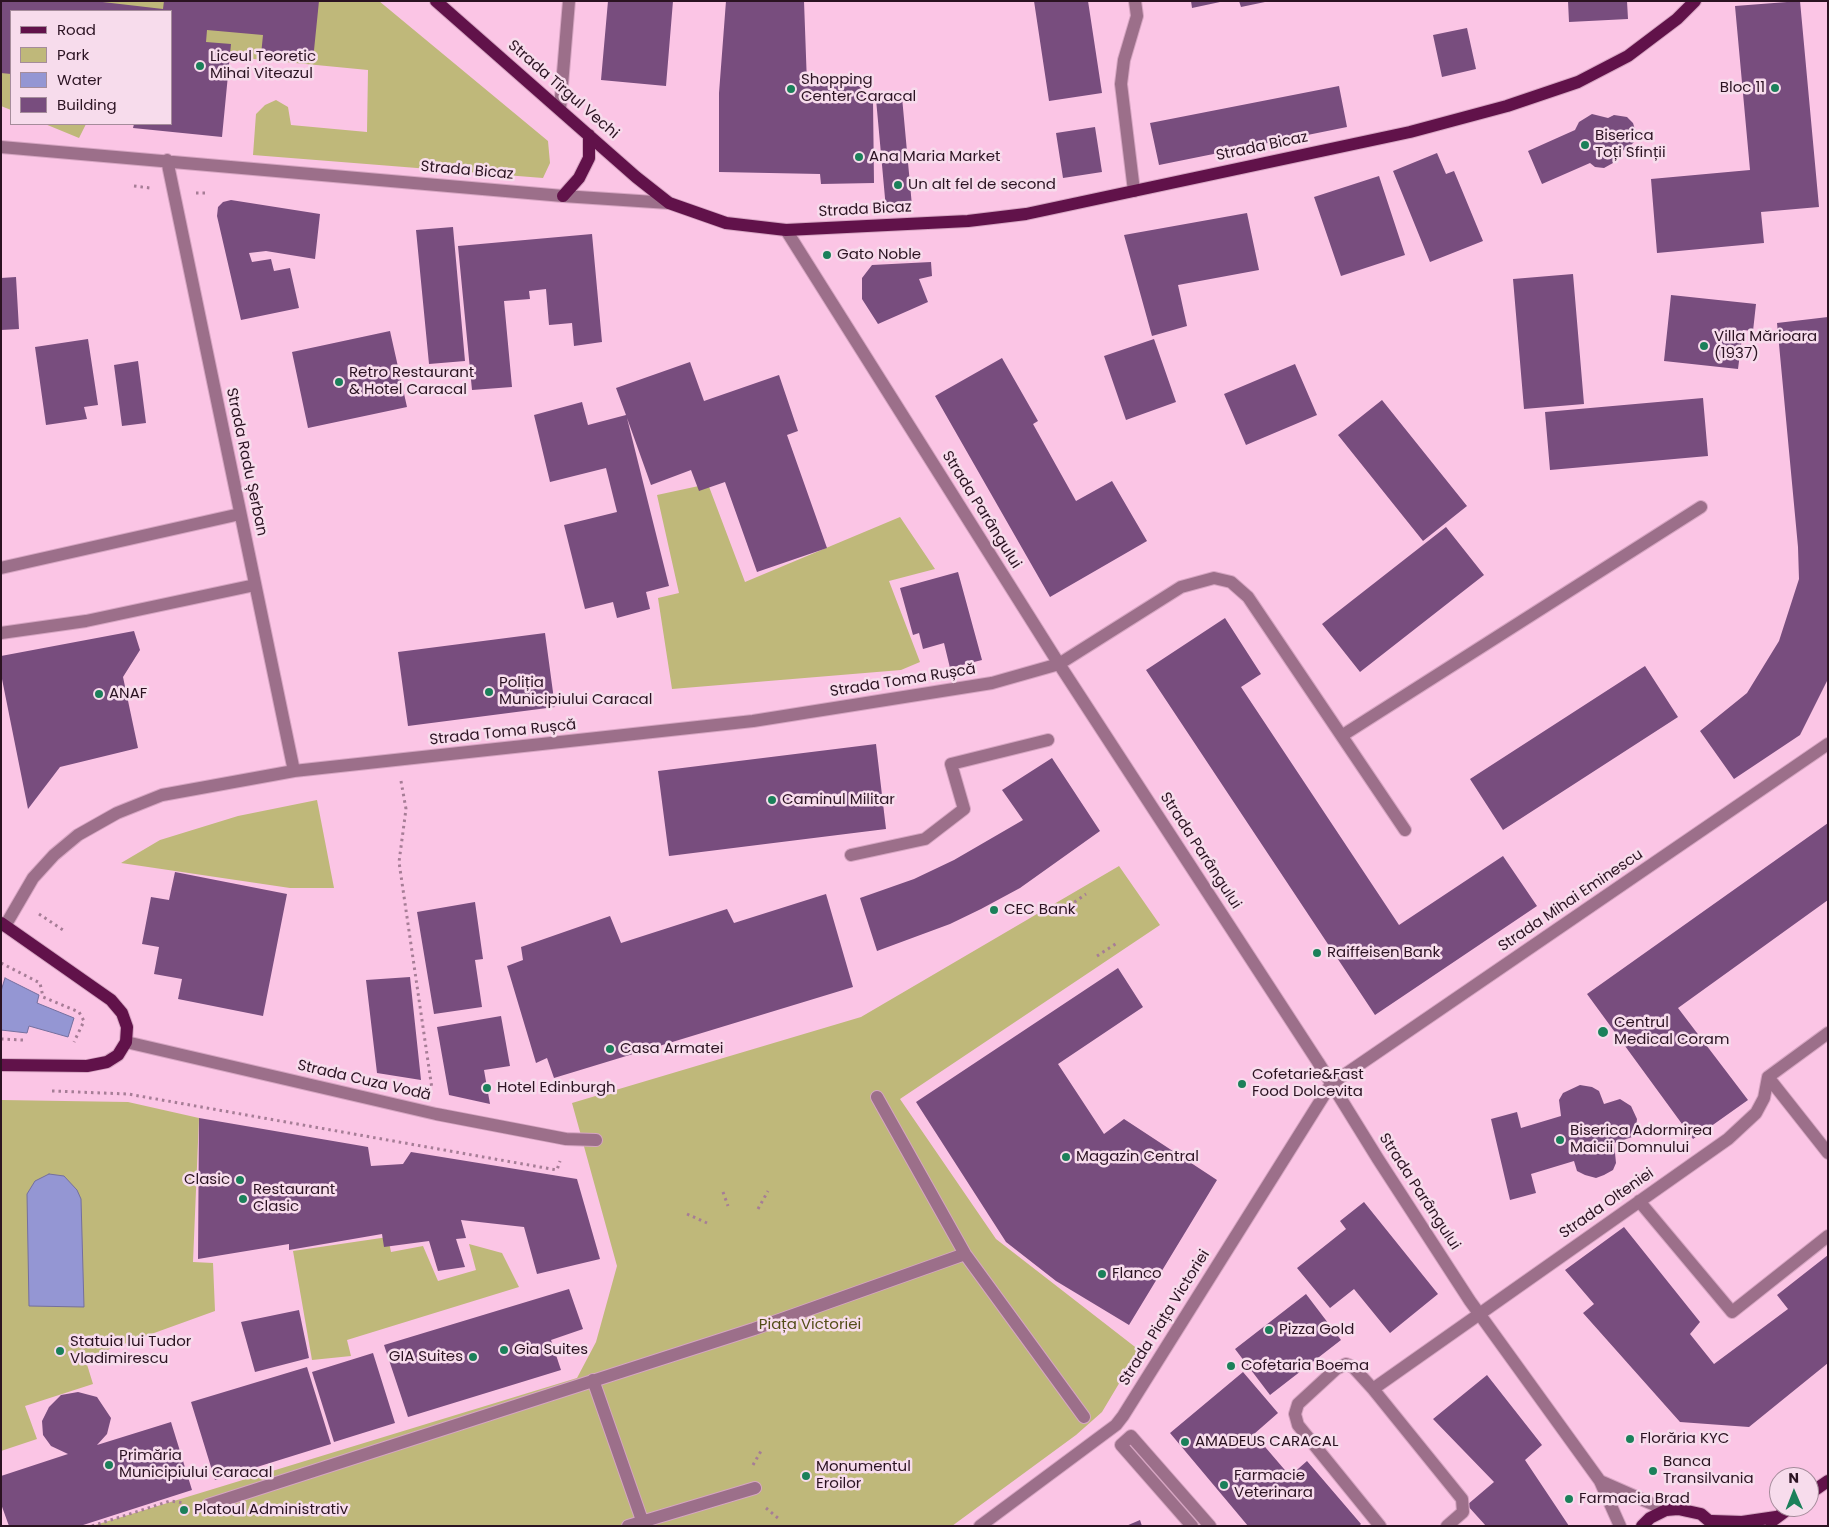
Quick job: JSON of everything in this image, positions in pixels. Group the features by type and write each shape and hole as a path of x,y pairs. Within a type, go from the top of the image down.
{"main road":[{"name":"Strada Tîrgul Vechi","path":"436,1 560,108 636,177 669,202"},
{"name":"Strada Bicaz","path":"669,202 726,223 786,230 968,221 1026,214 1410,132 1507,106 1578,82 1628,56 1677,18 1694,1"},
{"path":"563,196 579,178 589,158 589,135"},
{"path":"1,1065 87,1066 100,1064 118,1055 126,1042 127,1027 122,1013 111,1000 3,925"},
{"path":"1642,1526 1650,1518 1666,1510 1690,1510 1714,1523 1772,1521"}],"street":[{"path":"560,108 569,1"},
{"path":"1134,191 1121,84 1124,60 1137,16 1135,1"},
{"name":"Strada Bicaz","path":"1,147 563,196 669,202"},
{"name":"Strada Radu Șerban","path":"167,160 294,771"},
{"name":"Strada Parângului","path":"786,230 1059,664 1332,1084 1378,1159 1480,1314 1600,1481 1620,1526"},
{"path":"1342,735 1701,507"},
{"path":"1,568 240,514"},
{"name":"Strada Toma Rușcă","path":"3,925 32,878 54,855 78,835 117,813 162,795 294,771 753,721 992,683 1059,664 1181,587 1214,578 1231,582 1248,597 1405,830"},
{"path":"1,633 86,621 256,585"},
{"path":"851,855 925,839 964,809 951,764 1048,740"},
{"name":"Strada Mihai Eminescu","path":"1332,1084 1828,744"},
{"path":"1828,1033 1768,1077 1828,1153"},
{"name":"Strada Cuza Vodă","path":"126,1042 436,1114 566,1139 596,1140"},
{"name":"Strada Olteniei","path":"1373,1389 1728,1139 1756,1113 1764,1098 1768,1077"},
{"name":"Strada Piața Victoriei","path":"980,1526 1116,1425 1332,1084"},
{"path":"877,1096 965,1254 1084,1417"},
{"path":"1639,1201 1732,1312 1828,1236"},
{"path":"208,1506 466,1424 593,1380 754,1329 965,1254"},
{"path":"1380,1526 1298,1425 1295,1414 1298,1404 1336,1369 1346,1364 1353,1367 1373,1389 1462,1499 1463,1512 1447,1526"},
{"path":"593,1380 642,1524"},
{"path":"1192,1526 1121,1445 1131,1436 1210,1526"},
{"path":"1600,1481 1666,1510"},
{"path":"628,1526 642,1524 755,1488"}],"path":[{"path":"398,761 406,809 399,862 436,1114"},
{"path":"1069,906 1086,894"},
{"path":"1097,956 1116,943"},
{"path":"1,963 40,983 43,997 79,1012 84,1021 76,1042 66,1041"},
{"path":"1,1039 29,1040"},
{"path":"43,1091 128,1094 557,1170 566,1139"},
{"path":"758,1209 768,1191"},
{"path":"723,1192 728,1206"},
{"path":"687,1214 708,1222"},
{"path":"753,1466 761,1451"},
{"path":"92,1526 170,1501 192,1505"},
{"path":"764,1506 779,1519"}],"green space":[{"path":"1,1 379,1 548,141 550,163 543,178 253,155 256,114 265,105 276,100 288,107 291,125 367,132 368,70 172,51 172,10 10,10 10,110 1,106"},
{"path":"47,125 86,125 79,138"},
{"path":"708,484 745,582 900,517 935,569 889,581 920,662 901,670 672,689 658,598 679,593 657,495"},
{"path":"317,800 334,888 290,888 121,863 160,840 238,816"},
{"name":"Piața Victoriei","path":"1119,866 1160,925 900,1099 996,1239 1139,1350 1102,1412 1076,1435 952,1526 92,1526 577,1378 596,1342 617,1266 572,1103 861,1017"},
{"path":"1,1100 128,1102 199,1118 193,1262 213,1263 215,1311 85,1358 93,1384 25,1406 37,1439 1,1451"},
{"path":"388,1237 391,1252 423,1246 438,1281 476,1270 469,1244 502,1253 519,1287 347,1340 351,1356 312,1360 293,1251"}],"water":[{"path":"5,978 39,995 37,1003 74,1018 68,1037 29,1026 27,1033 1,1030 1,991"},
{"path":"49,1174 64,1176 77,1190 81,1199 84,1307 29,1306 27,1194 35,1181"}],"building":[{"name":"Liceul Teoretic Mihai Viteazul","path":"1,1 94,1 163,9 164,1 319,1 313,60 261,55 263,35 207,30 206,42 231,44 222,137 133,128 134,125 172,125 172,10 10,10 10,74 1,73"},
{"path":"608,1 673,1 666,86 601,80"},
{"name":"Shopping Center Caracal","path":"726,1 804,1 807,84 859,86 873,101 874,183 821,184 820,174 719,172 719,93"},
{"path":"1034,1 1088,1 1102,93 1049,101"},
{"path":"1191,1 1220,1 1220,2 1192,8"},
{"path":"1239,1 1265,1 1265,2 1241,7"},
{"path":"1568,1 1627,1 1628,19 1569,22"},
{"name":"Bloc 11","path":"1800,1 1819,207 1761,212 1764,243 1657,253 1651,179 1750,170 1735,6"},
{"path":"1467,28 1476,69 1442,77 1433,35"},
{"path":"1339,86 1347,127 1159,165 1150,123"},
{"path":"902,97 912,206 886,209 876,99"},
{"name":"Biserica Toți Sfinții","path":"1592,114 1608,118 1614,115 1627,117 1633,123 1636,133 1634,142 1627,149 1619,152 1613,163 1604,168 1595,167 1590,163 1542,184 1528,151 1575,130 1579,122"},
{"path":"1095,127 1102,172 1063,178 1056,133"},
{"path":"1437,153 1446,174 1454,171 1483,241 1430,262 1393,171"},
{"path":"1379,176 1405,255 1341,276 1314,197"},
{"path":"231,200 320,214 315,259 266,251 249,253 252,262 271,259 274,271 290,268 299,308 241,320 217,216 218,207 223,202"},
{"path":"1247,213 1259,270 1178,285 1187,326 1152,336 1124,235"},
{"path":"453,227 465,361 429,364 416,230"},
{"path":"592,234 602,342 574,346 572,323 549,325 546,289 529,291 530,299 504,301 512,387 472,390 458,246"},
{"path":"931,262 932,276 919,279 928,302 878,324 862,299 862,278 872,265"},
{"path":"1573,274 1584,404 1524,409 1513,279"},
{"path":"16,277 19,329 1,330 1,278"},
{"name":"Villa Mărioara (1937)","path":"1671,295 1756,304 1753,331 1743,330 1738,369 1664,361"},
{"path":"1828,317 1828,679 1800,735 1734,779 1700,731 1747,693 1779,641 1799,579 1798,547 1777,323"},
{"path":"390,331 407,407 308,428 292,352"},
{"path":"88,339 98,405 84,407 87,419 46,425 35,347"},
{"path":"1154,339 1176,402 1126,420 1104,356"},
{"path":"1002,358 1038,421 1033,424 1076,501 1112,481 1147,541 1050,597 935,396"},
{"path":"138,361 146,423 122,426 114,365"},
{"path":"690,362 704,401 779,375 798,431 787,435 827,548 757,572 725,482 699,491 691,470 651,485 627,418 669,586 646,592 650,609 617,618 613,602 585,609 564,525 617,512 606,468 550,482 534,415 582,402 588,425 626,415 616,388"},
{"path":"1295,364 1317,415 1246,445 1224,394"},
{"path":"1703,398 1708,456 1550,470 1545,412"},
{"path":"1382,400 1467,506 1423,541 1338,435"},
{"path":"1446,527 1484,575 1360,672 1322,624"},
{"path":"958,572 982,660 950,668 944,643 923,649 919,633 913,635 900,588"},
{"path":"1225,618 1261,674 1241,687 1399,925 1503,856 1537,906 1375,1015 1146,670"},
{"path":"134,631 140,650 123,677 138,748 60,767 28,809 1,674 1,656"},
{"path":"545,633 555,707 408,726 398,652"},
{"path":"1645,666 1678,717 1503,830 1470,779"},
{"name":"Caminul Militar","path":"876,744 886,829 669,856 658,771"},
{"path":"1052,758 1100,831 1020,888 981,909 950,924 877,951 860,898 914,879 954,860 1023,820 1002,790"},
{"path":"1828,823 1828,900 1678,1008 1748,1100 1693,1139 1587,994"},
{"path":"175,872 287,894 263,1016 178,999 182,979 154,974 159,947 142,944 151,897 169,900"},
{"path":"826,894 853,987 554,1078 547,1058 536,1063 507,966 523,960 521,947 610,916 621,943 727,909 734,923"},
{"path":"475,902 483,959 475,960 482,1007 434,1014 417,912"},
{"name":"Magazin Central","path":"1118,968 1143,1007 1058,1064 1104,1134 1124,1119 1217,1180 1129,1325 1056,1281 1006,1242 916,1102"},
{"path":"410,977 421,1080 377,1073 366,980"},
{"path":"501,1016 510,1066 484,1070 490,1104 449,1095 437,1027"},
{"name":"Biserica Adormirea Maicii Domnului","path":"1580,1085 1592,1087 1599,1091 1604,1104 1620,1099 1631,1106 1637,1119 1635,1136 1614,1143 1616,1163 1613,1170 1604,1175 1596,1178 1585,1175 1577,1171 1574,1161 1531,1174 1536,1193 1510,1200 1491,1119 1517,1112 1521,1128 1561,1116 1559,1100 1563,1093"},
{"path":"199,1118 368,1147 371,1166 403,1164 411,1152 577,1179 600,1259 537,1274 524,1227 461,1220 466,1238 456,1239 465,1267 438,1271 429,1241 384,1247 382,1234 289,1250 289,1244 198,1259"},
{"path":"1364,1202 1438,1294 1390,1333 1354,1289 1330,1308 1297,1268 1346,1229 1340,1221"},
{"path":"1624,1227 1700,1322 1690,1334 1714,1364 1788,1309 1777,1295 1828,1255 1828,1363 1749,1427 1680,1422 1583,1313 1594,1304 1565,1270"},
{"name":"GIA Suites","path":"569,1289 583,1329 551,1340 561,1370 408,1417 384,1345"},
{"path":"1306,1294 1341,1340 1270,1395 1235,1349"},
{"path":"299,1310 309,1358 255,1372 241,1322"},
{"path":"373,1353 395,1423 334,1442 312,1372"},
{"path":"307,1367 331,1444 215,1480 191,1402"},
{"path":"1243,1372 1278,1413 1254,1434 1290,1476 1307,1461 1361,1524 1359,1526 1248,1526 1170,1433"},
{"path":"1487,1375 1542,1445 1525,1460 1569,1526 1486,1526 1467,1505 1494,1482 1433,1419"},
{"name":"Primăria Municipiului Caracal","path":"78,1392 97,1397 111,1418 107,1434 97,1445 171,1422 192,1490 80,1526 9,1526 1,1504 1,1476 68,1454 51,1446 43,1435 42,1421 49,1407 61,1395"},
{"path":"1140,1520 1142,1526 1126,1526"}],"place":[{"name":"Liceul Teoretic Mihai Viteazul","path":"200,66"},
{"name":"Bloc 11","path":"1775,88"},
{"name":"Shopping Center Caracal","path":"791,89"},
{"name":"Biserica Toți Sfinții","path":"1585,145"},
{"name":"Ana Maria Market","path":"859,157"},
{"name":"Un alt fel de second","path":"898,185"},
{"name":"Gato Noble","path":"827,255"},
{"name":"Villa Mărioara (1937)","path":"1704,346"},
{"name":"Retro Restaurant & Hotel Caracal","path":"339,382"},
{"name":"Poliția Municipiului Caracal","path":"489,692"},
{"name":"ANAF","path":"99,694"},
{"name":"Caminul Militar","path":"772,800"},
{"name":"CEC Bank","path":"994,910"},
{"name":"Raiffeisen Bank","path":"1317,953"},
{"name":"Centrul Medical Coram","path":"1603,1032"},
{"name":"Casa Armatei","path":"610,1049"},
{"name":"Cofetarie&Fast Food Dolcevita","path":"1242,1084"},
{"name":"Hotel Edinburgh","path":"487,1088"},
{"name":"Biserica Adormirea Maicii Domnului","path":"1560,1140"},
{"name":"Magazin Central","path":"1066,1157"},
{"name":"Clasic","path":"240,1180"},
{"name":"Restaurant Clasic","path":"243,1199"},
{"name":"Flanco","path":"1102,1274"},
{"name":"Pizza Gold","path":"1269,1330"},
{"name":"Gia Suites","path":"504,1350"},
{"name":"Statuia lui Tudor Vladimirescu","path":"60,1351"},
{"name":"GIA Suites","path":"473,1357"},
{"name":"Cofetaria Boema","path":"1231,1366"},
{"name":"Florăria KYC","path":"1630,1439"},
{"name":"AMADEUS CARACAL","path":"1185,1442"},
{"name":"Primăria Municipiului Caracal","path":"109,1465"},
{"name":"Banca Transilvania","path":"1653,1471"},
{"name":"Monumentul Eroilor","path":"806,1476"},
{"name":"Farmacie Veterinara","path":"1224,1485"},
{"name":"Farmacia Brad","path":"1569,1499"},
{"name":"Platoul Administrativ","path":"184,1510"}]}
